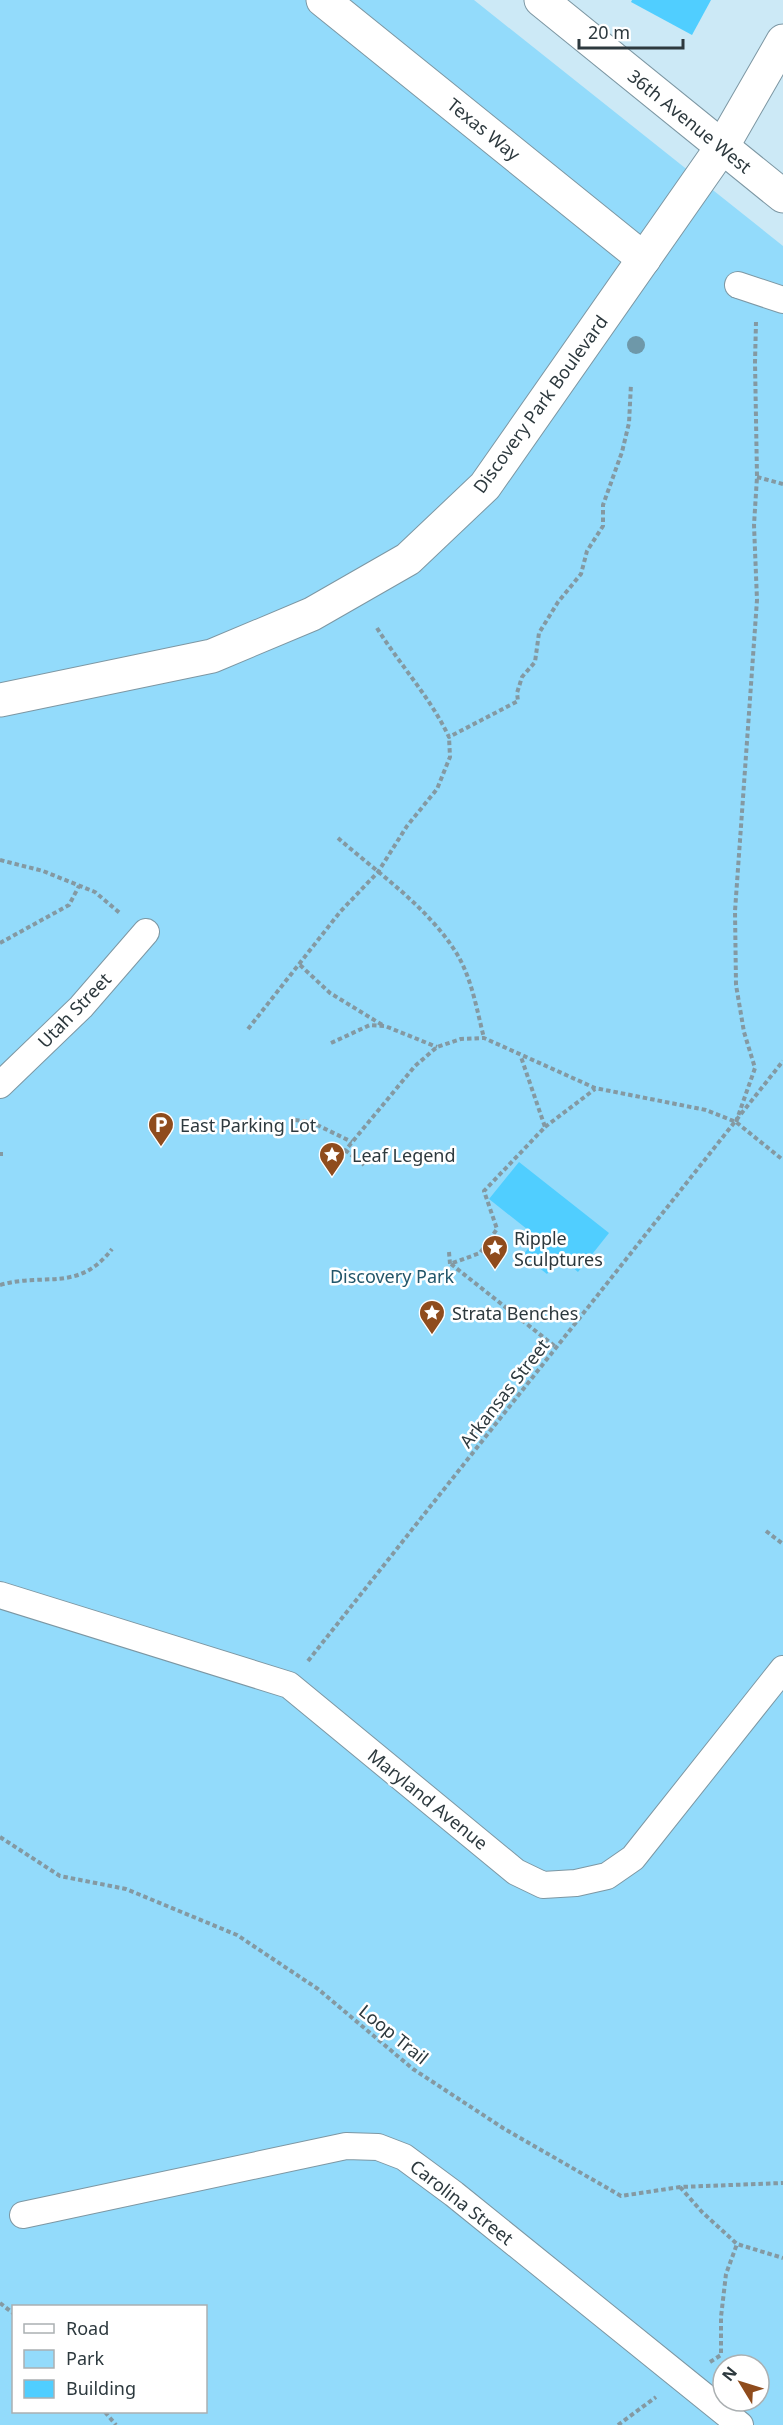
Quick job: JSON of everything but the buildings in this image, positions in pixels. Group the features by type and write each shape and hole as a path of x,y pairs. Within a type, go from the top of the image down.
{"street":[{"name":"Texas Way","path":"323,0 644,259"},
{"name":"36th Avenue West","path":"541,0 783,196"},
{"name":"Discovery Park Boulevard","path":"0,700 212,656 312,615 408,559 485,486 722,147 783,41"},
{"path":"747,288 783,300"},
{"name":"Utah Street","path":"0,1085 81,1007 146,932"},
{"name":"Maryland Avenue","path":"0,1595 289,1685 516,1872 543,1885 576,1883 607,1876 633,1858 783,1669"},
{"name":"Carolina Street","path":"23,2215 324,2150 346,2146 378,2147 404,2157 454,2194 740,2425"}],"path":[{"path":"736,1122 755,1068 744,1032 736,985 735,911 757,600 754,525 757,477 747,288"},
{"path":"449,737 518,701 517,693 522,677 535,662 539,633 558,602 581,574 587,551 603,526 603,505 622,452 628,423 631,384"},
{"path":"757,477 783,484"},
{"path":"248,1029 340,912 378,872 407,826 437,789 450,758 449,737 436,711 394,656 377,628"},
{"path":"338,838 430,918 458,956 474,998 484,1038"},
{"path":"0,860 43,871 95,892 123,916"},
{"path":"0,943 69,905 79,886"},
{"path":"300,965 330,993 385,1026 437,1047"},
{"path":"331,1043 370,1025 385,1026"},
{"path":"334,1164 415,1066 437,1047 461,1039 484,1038 521,1057 595,1088 706,1110 736,1122 783,1160"},
{"path":"521,1057 545,1127"},
{"name":"Arkansas Street","path":"289,1685 783,1061"},
{"path":"450,1264 480,1253 497,1228 484,1191 545,1127 595,1088"},
{"path":"295,1119 311,1122 352,1142"},
{"path":"345,1150 364,1165"},
{"path":"777,1156 783,1154"},
{"path":"0,1285 12,1282 57,1281 87,1273 104,1260 112,1249"},
{"path":"449,1252 450,1264 557,1348"},
{"path":"766,1531 783,1544"},
{"name":"Loop Trail","path":"0,1837 60,1876 126,1889 237,1935 318,1989 413,2069 503,2128 621,2196 680,2187 783,2183"},
{"path":"680,2187 702,2212 737,2244 783,2258"},
{"path":"618,2425 682,2378 721,2355 721,2317 726,2274 737,2244"},
{"path":"0,2303 12,2312"},
{"path":"106,2413 116,2425"}],"green space":[{"name":"Discovery Park","path":"0,0 474,0 783,246 783,2425 0,2425"}],"place":[{"name":"East Parking Lot","path":"161,1148"},
{"name":"Leaf Legend","path":"332,1178"},
{"name":"Ripple Sculptures","path":"495,1271"},
{"name":"Strata Benches","path":"432,1336"}]}
